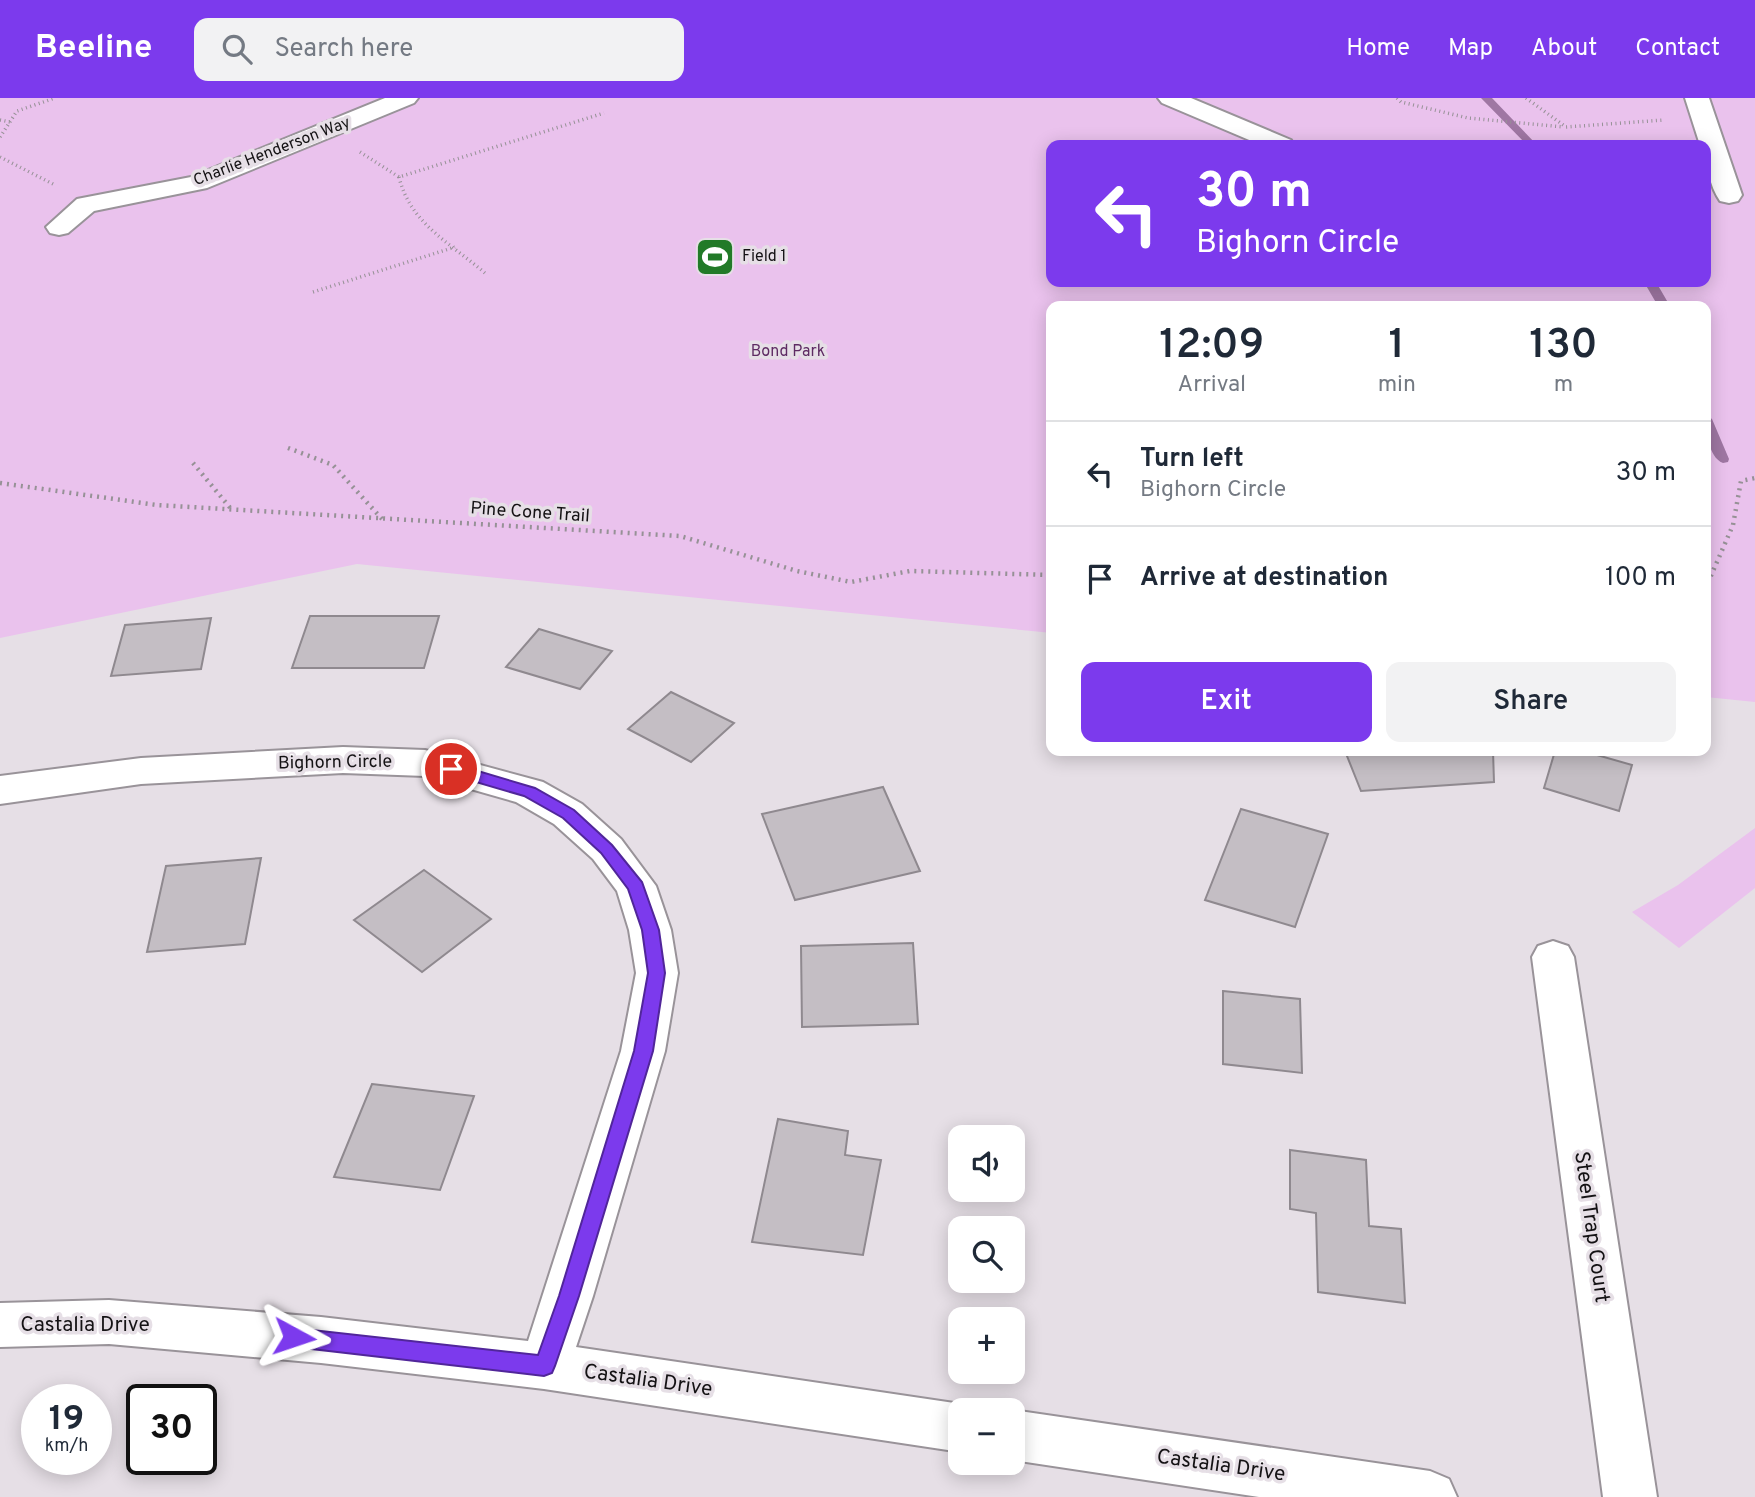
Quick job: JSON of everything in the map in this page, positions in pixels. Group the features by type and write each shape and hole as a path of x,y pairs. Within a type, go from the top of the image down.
{"street":[{"name":"Charlie Henderson Way","path":"59,227 86,205 198,183 406,98"},
{"path":"1170,98 1270,140"},
{"path":"1698,98 1707,122 1710,140"},
{"path":"1711,149 1718,195 1755,200"},
{"name":"Bighorn Circle","path":"0,790 141,771 343,760 425,763 529,792 568,814 607,849 636,886 650,930 657,973 643,1051 569,1296 544,1366"},
{"name":"Steel Trap Court","path":"1553,957 1630,1497"},
{"name":"Castalia Drive","path":"0,1325 109,1322 321,1340 544,1366 948,1426"},
{"name":"Castalia Drive","path":"1025,1437 1430,1497"}],"path":[{"path":"0,137 17,111 55,98"},
{"path":"1397,98 1401,102 1468,118 1566,127 1675,119 1707,122"},
{"path":"1526,98 1566,127"},
{"path":"398,177 604,113"},
{"path":"0,120 10,122"},
{"path":"331,129 352,147 398,177 401,194 419,221 486,274"},
{"path":"0,157 49,180 86,205"},
{"path":"313,292 455,247"},
{"path":"288,448 333,465 382,519"},
{"path":"193,463 232,510"},
{"path":"1711,576 1732,525 1741,481 1755,478"},
{"name":"Pine Cone Trail","path":"0,482 157,505 680,536 797,571 850,582 910,571 1046,575"}],"green space":[{"name":"Bond Park","path":"0,98 1755,98 1755,702 1711,698 1711,301 1046,301 1046,632 357,564 0,638"},
{"path":"1755,828 1755,888 1679,948 1632,912 1678,885"}],"building":[{"path":"310,616 439,616 424,668 292,668"},
{"path":"211,618 201,669 111,676 125,625"},
{"path":"539,629 612,651 580,689 506,667"},
{"path":"671,692 734,723 691,762 628,729"},
{"path":"1347,756 1493,756 1494,782 1361,791"},
{"path":"1554,756 1600,756 1632,765 1619,811 1544,788"},
{"path":"883,787 920,871 795,900 762,814"},
{"path":"1241,809 1328,834 1295,927 1205,900"},
{"path":"261,858 245,944 147,952 166,866"},
{"path":"424,870 491,919 422,972 354,920"},
{"path":"913,943 918,1024 802,1027 801,946"},
{"path":"1223,991 1300,999 1302,1073 1223,1064"},
{"path":"372,1084 474,1096 440,1190 334,1177"},
{"path":"778,1119 848,1131 845,1155 881,1160 863,1255 752,1242"},
{"path":"1290,1150 1366,1160 1369,1226 1401,1229 1405,1303 1318,1292 1316,1213 1290,1209"}],"waterway":[{"path":"1486,98 1527,140"},
{"path":"1653,287 1661,301"},
{"path":"1711,431 1723,459"}],"place":[{"name":"Field 1","path":"715,257"}],"route":[{"path":"294,1337 544,1366 569,1296 643,1051 657,973 650,930 636,886 607,849 568,814 529,792 451,769"}]}
